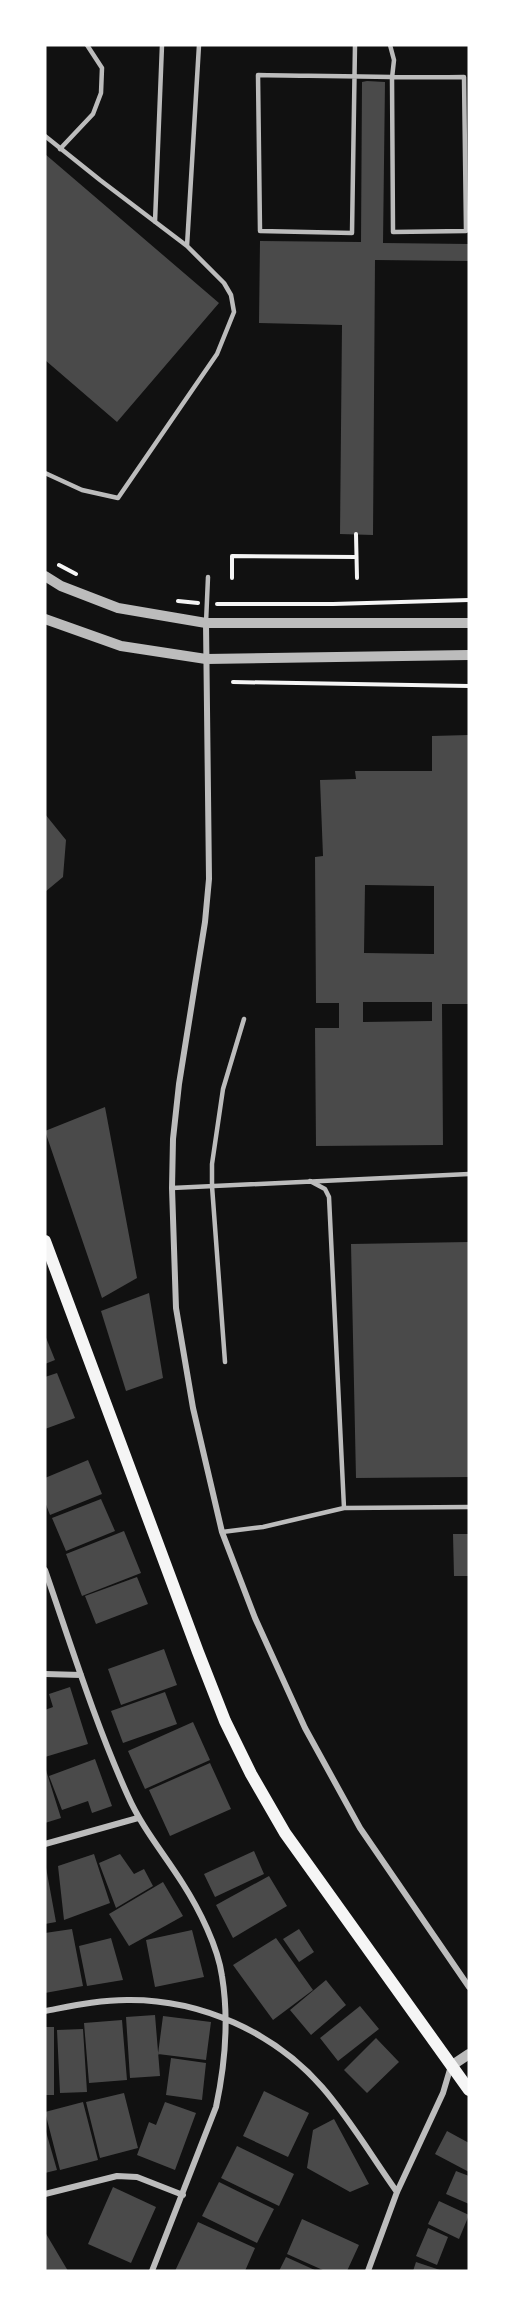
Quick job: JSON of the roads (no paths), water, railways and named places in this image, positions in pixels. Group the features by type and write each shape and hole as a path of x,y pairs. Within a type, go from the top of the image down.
{"main road":[{"path":"45,1241 202,1662 225,1721 251,1774 285,1833 469,2090"}],"street":[{"path":"45,576 61,586 118,608 206,623 469,623"},
{"path":"45,619 121,646 206,659 469,654"},
{"path":"206,623 209,879 205,922 179,1084 173,1139 172,1188 176,1308 193,1408 222,1532 255,1618 305,1728 360,1828 469,1988"},
{"path":"45,1570 81,1675 138,1818 190,1896 215,1949 222,1975 225,2019 221,2083 216,2107 152,2271"},
{"path":"45,1674 81,1675"},
{"path":"45,1844 138,1818"},
{"path":"45,2011 85,2003 129,2000 192,2008 256,2033 288,2055 321,2086 397,2192"},
{"path":"368,2271 397,2192 443,2093 452,2066 469,2054"},
{"path":"45,2194 117,2176 137,2177 183,2195"}],"lane":[{"path":"60,149 93,114 100,93 102,68 87,45"},
{"path":"155,222 162,45"},
{"path":"187,246 199,45"},
{"path":"355,45 353,77 352,233 260,231 258,75 353,77 392,78 464,77 466,231 393,232 392,78 394,60 390,45"},
{"path":"45,136 187,246 224,283 231,295 234,312 217,354 118,498 82,490 45,473"},
{"path":"206,623 208,577"},
{"path":"225,1362 212,1164 223,1089 244,1019"},
{"path":"172,1188 469,1174"},
{"path":"310,1181 325,1189 329,1197 344,1508"},
{"path":"222,1532 263,1527 344,1508 469,1507"}]}
